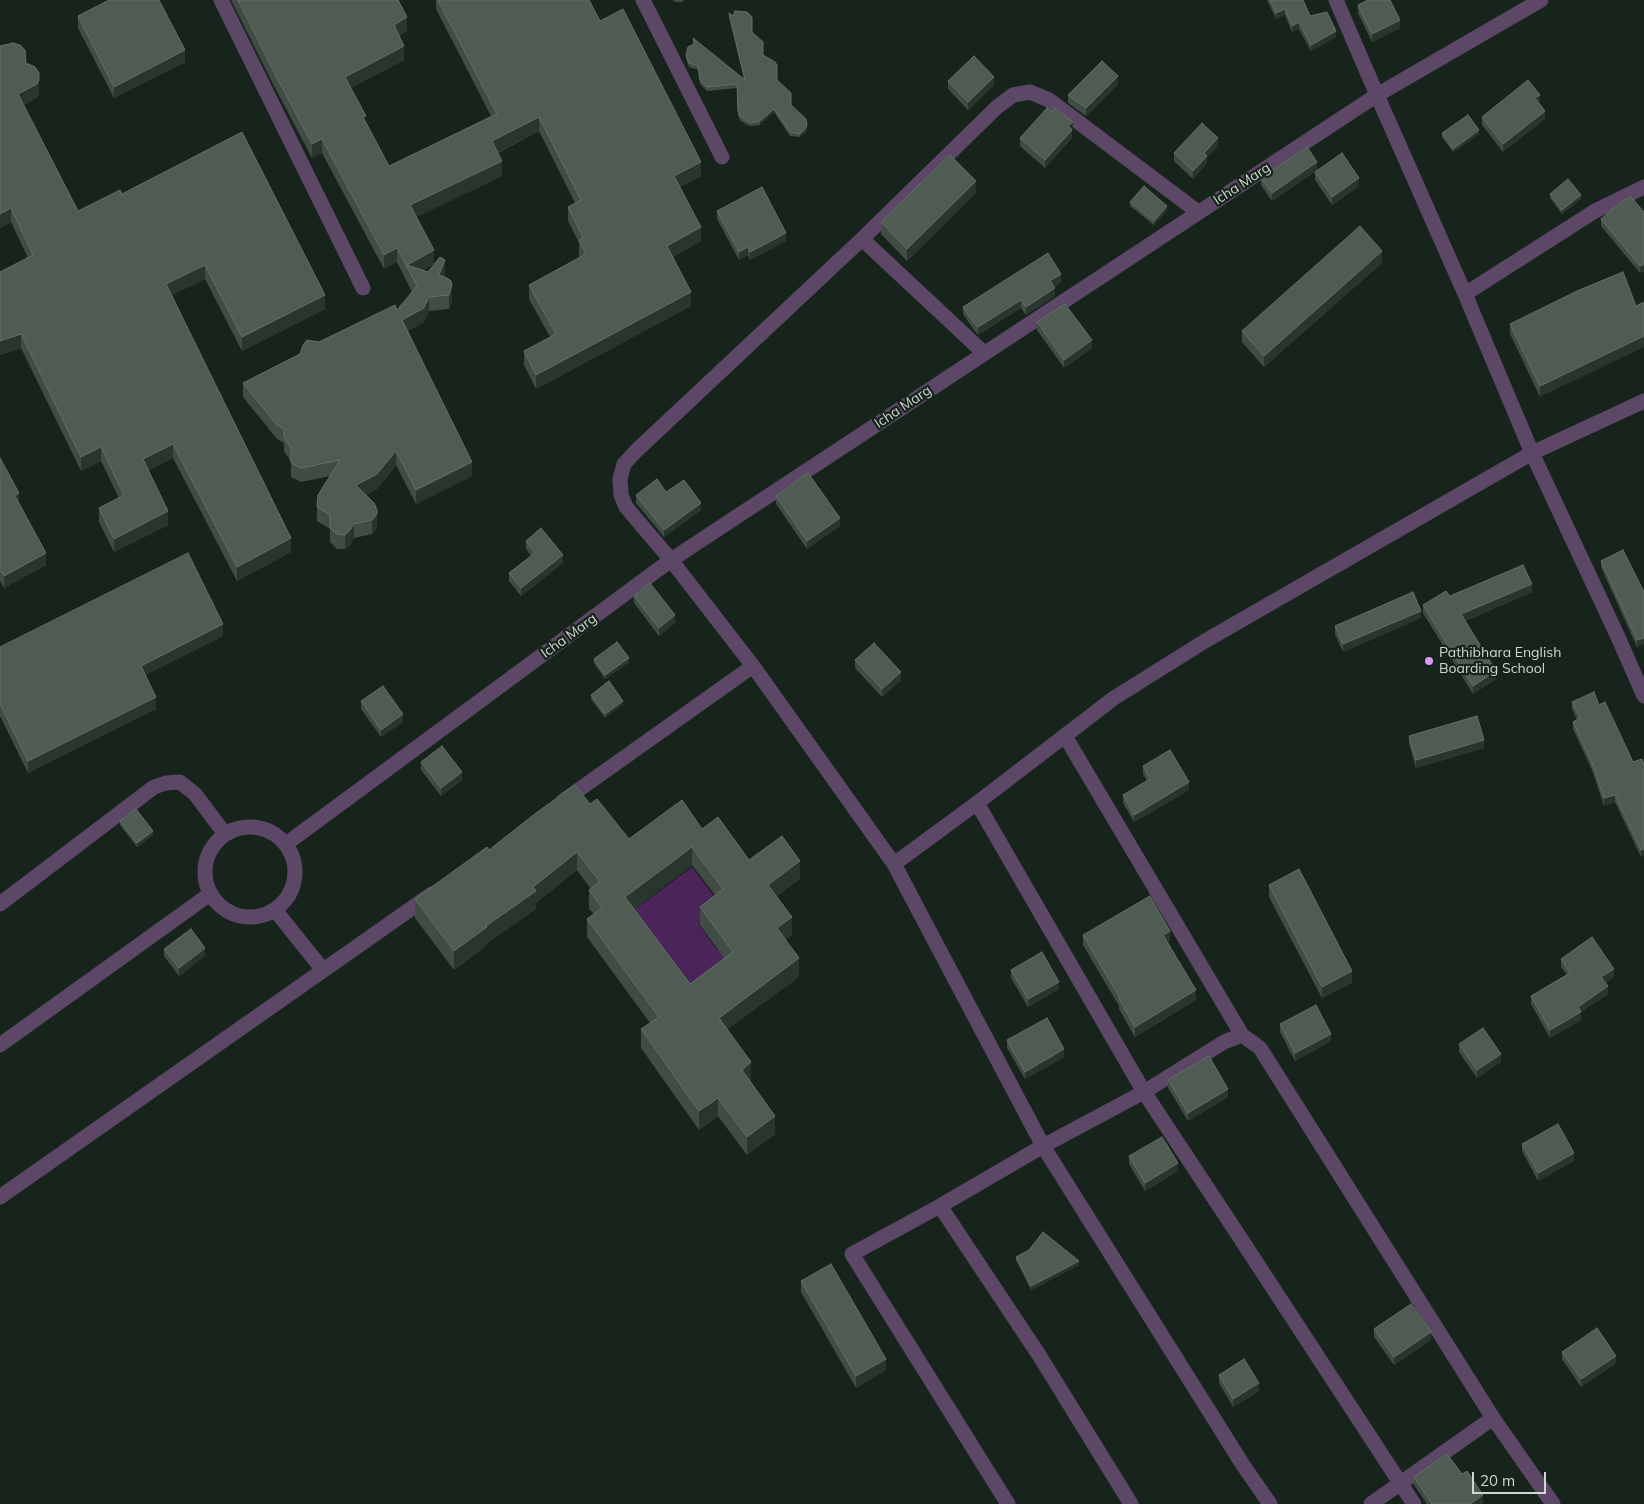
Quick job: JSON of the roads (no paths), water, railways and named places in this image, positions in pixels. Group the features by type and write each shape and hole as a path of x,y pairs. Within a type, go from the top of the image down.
{"street":[{"path":"221,0 363,288"},
{"path":"643,0 722,156"},
{"path":"1336,0 1376,96 1466,294 1532,453 1644,696"},
{"name":"Icha Marg","path":"286,844 671,560 1376,96 1541,0"},
{"path":"1198,212 1049,100 1030,92 1013,94 997,106 862,239 636,451 624,464 620,479 620,494 626,507 671,560 753,666 894,864 1043,1146 1243,1465 1270,1504"},
{"path":"1466,294 1594,211 1644,187"},
{"path":"862,239 984,354"},
{"path":"894,864 1114,698 1205,641 1532,453 1644,401"},
{"path":"550,810 753,666"},
{"path":"1065,736 1242,1035 1260,1048 1493,1418 1553,1504"},
{"path":"0,904 154,787 166,782 180,782 195,794 225,834"},
{"path":"977,803 1144,1092 1414,1504"},
{"path":"241,827 258,827 274,833 286,844 293,857 296,872 290,893 276,910 262,916 247,918 232,914 219,906 210,894 205,878 206,861 213,846 225,834 241,827"},
{"path":"0,1197 445,884"},
{"path":"0,1045 210,894"},
{"path":"276,910 323,970"},
{"path":"1008,1504 852,1254 940,1206 1043,1146 1144,1092 1224,1042 1242,1035"},
{"path":"940,1206 1039,1355 1131,1504"},
{"path":"1371,1504 1493,1418"}],"place":[{"name":"Pathibhara English Boarding School","path":"1429,661"}]}
